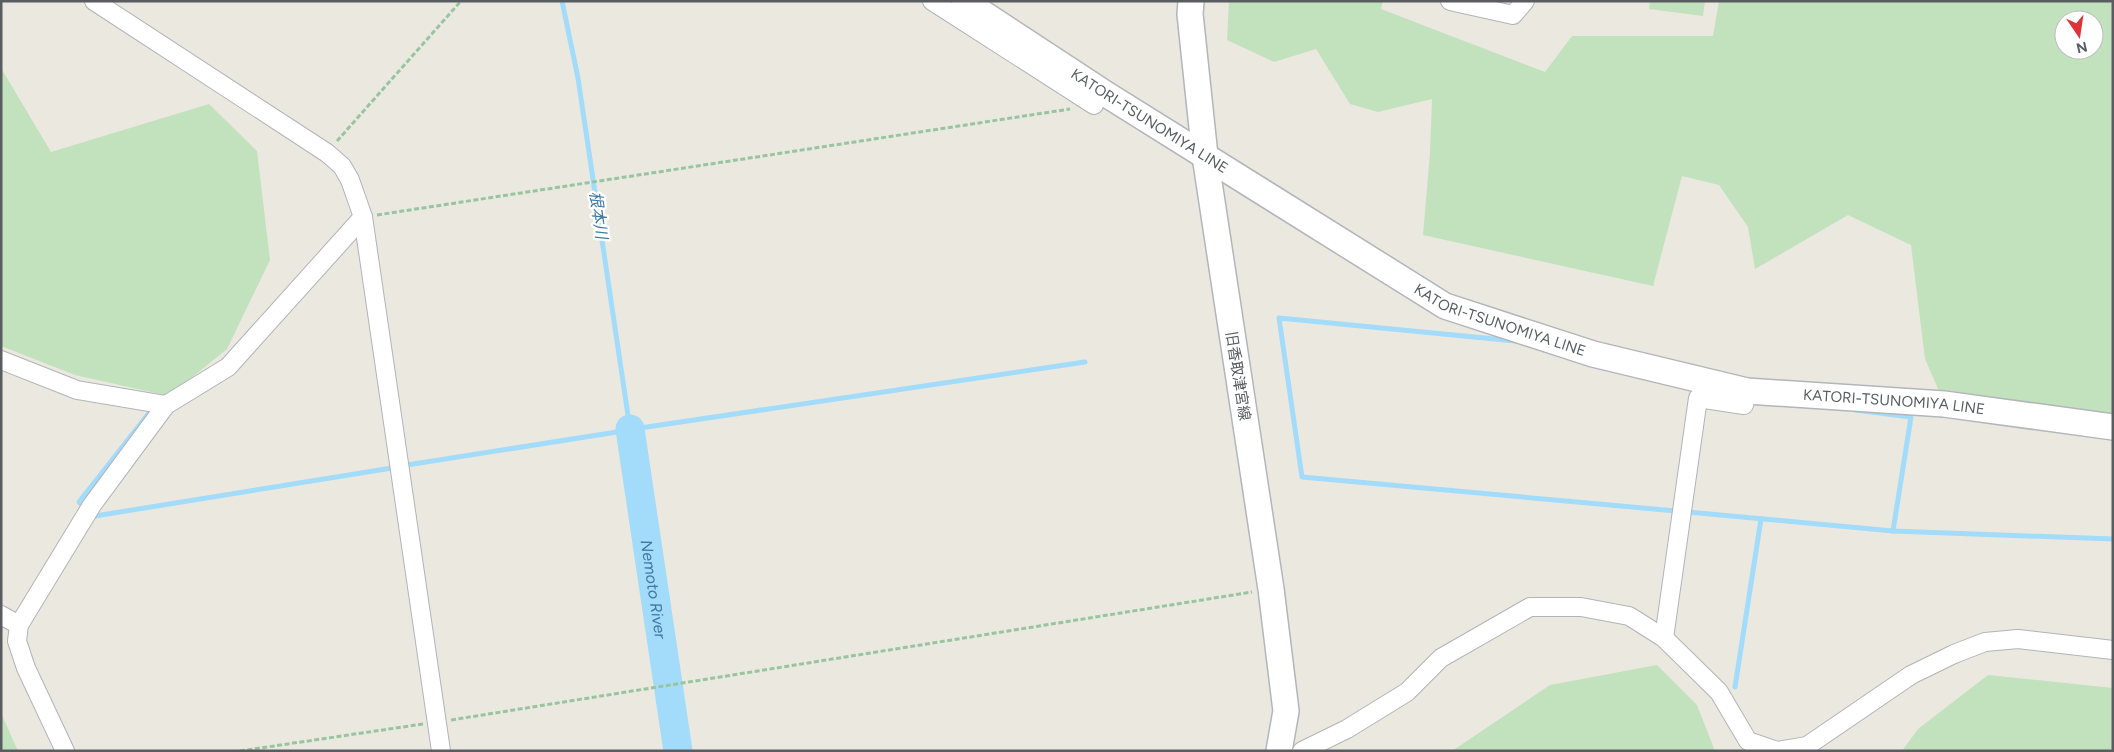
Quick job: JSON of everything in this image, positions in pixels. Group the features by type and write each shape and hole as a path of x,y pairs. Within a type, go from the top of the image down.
{"main road":[{"name":"KATORI-TSUNOMIYA LINE","path":"964,1 1205,156 1445,306 1593,354 1747,392 1944,404 2113,427"},
{"name":"旧香取津宮線","path":"1191,1 1190,14 1205,156 1271,589 1286,712 1280,751"}],"street":[{"path":"94,1 326,153 342,166 350,180 363,217 441,751"},
{"path":"932,1 1094,106"},
{"path":"1450,1 1513,16 1525,1"},
{"path":"65,751 26,668 17,641 19,625 92,505 166,405 228,367 363,217"},
{"path":"1,360 77,390 166,405"},
{"path":"1664,638 1698,398 1744,405 1747,392"},
{"path":"1302,751 1346,729 1407,692 1441,658 1530,607 1582,607 1629,616 1664,638 1720,692 1748,740 1777,751 1807,746 1911,675 1954,654 1985,642 2018,639 2113,650"},
{"path":"1,614 19,625"}],"path":[{"path":"326,153 461,1"},
{"path":"363,217 1094,106"},
{"path":"662,686 1271,589"}],"green space":[{"path":"1229,1 1383,1 1381,9 1545,72 1572,36 1713,36 1719,1 2113,1 2113,423 2061,428 1951,418 1925,359 1911,245 1848,215 1755,269 1748,227 1719,185 1682,176 1653,286 1423,235 1430,153 1432,99 1378,112 1350,104 1316,49 1274,62 1227,40"},
{"path":"1650,1 1705,1 1703,16 1649,9"},
{"path":"1,68 51,152 209,104 257,151 270,260 227,349 169,396 75,375 1,346"},
{"path":"1657,665 1697,705 1715,751 1452,751 1550,685"},
{"path":"1988,675 2113,688 2113,751 1902,751 1918,729"},
{"path":"1,713 18,751 1,751"}],"waterway":[{"name":"根本川","path":"562,1 578,78 630,429"},
{"path":"1515,341 1279,318 1302,477 1676,511"},
{"path":"640,428 1085,362"},
{"path":"1855,410 1911,417 1893,531"},
{"path":"81,504 79,502 149,413"},
{"name":"Nemoto River","path":"630,429 678,751"},
{"path":"407,465 617,432"},
{"path":"94,514 95,516 392,468"},
{"path":"1688,512 1893,531 2113,539"},
{"path":"1735,687 1761,519"}]}
